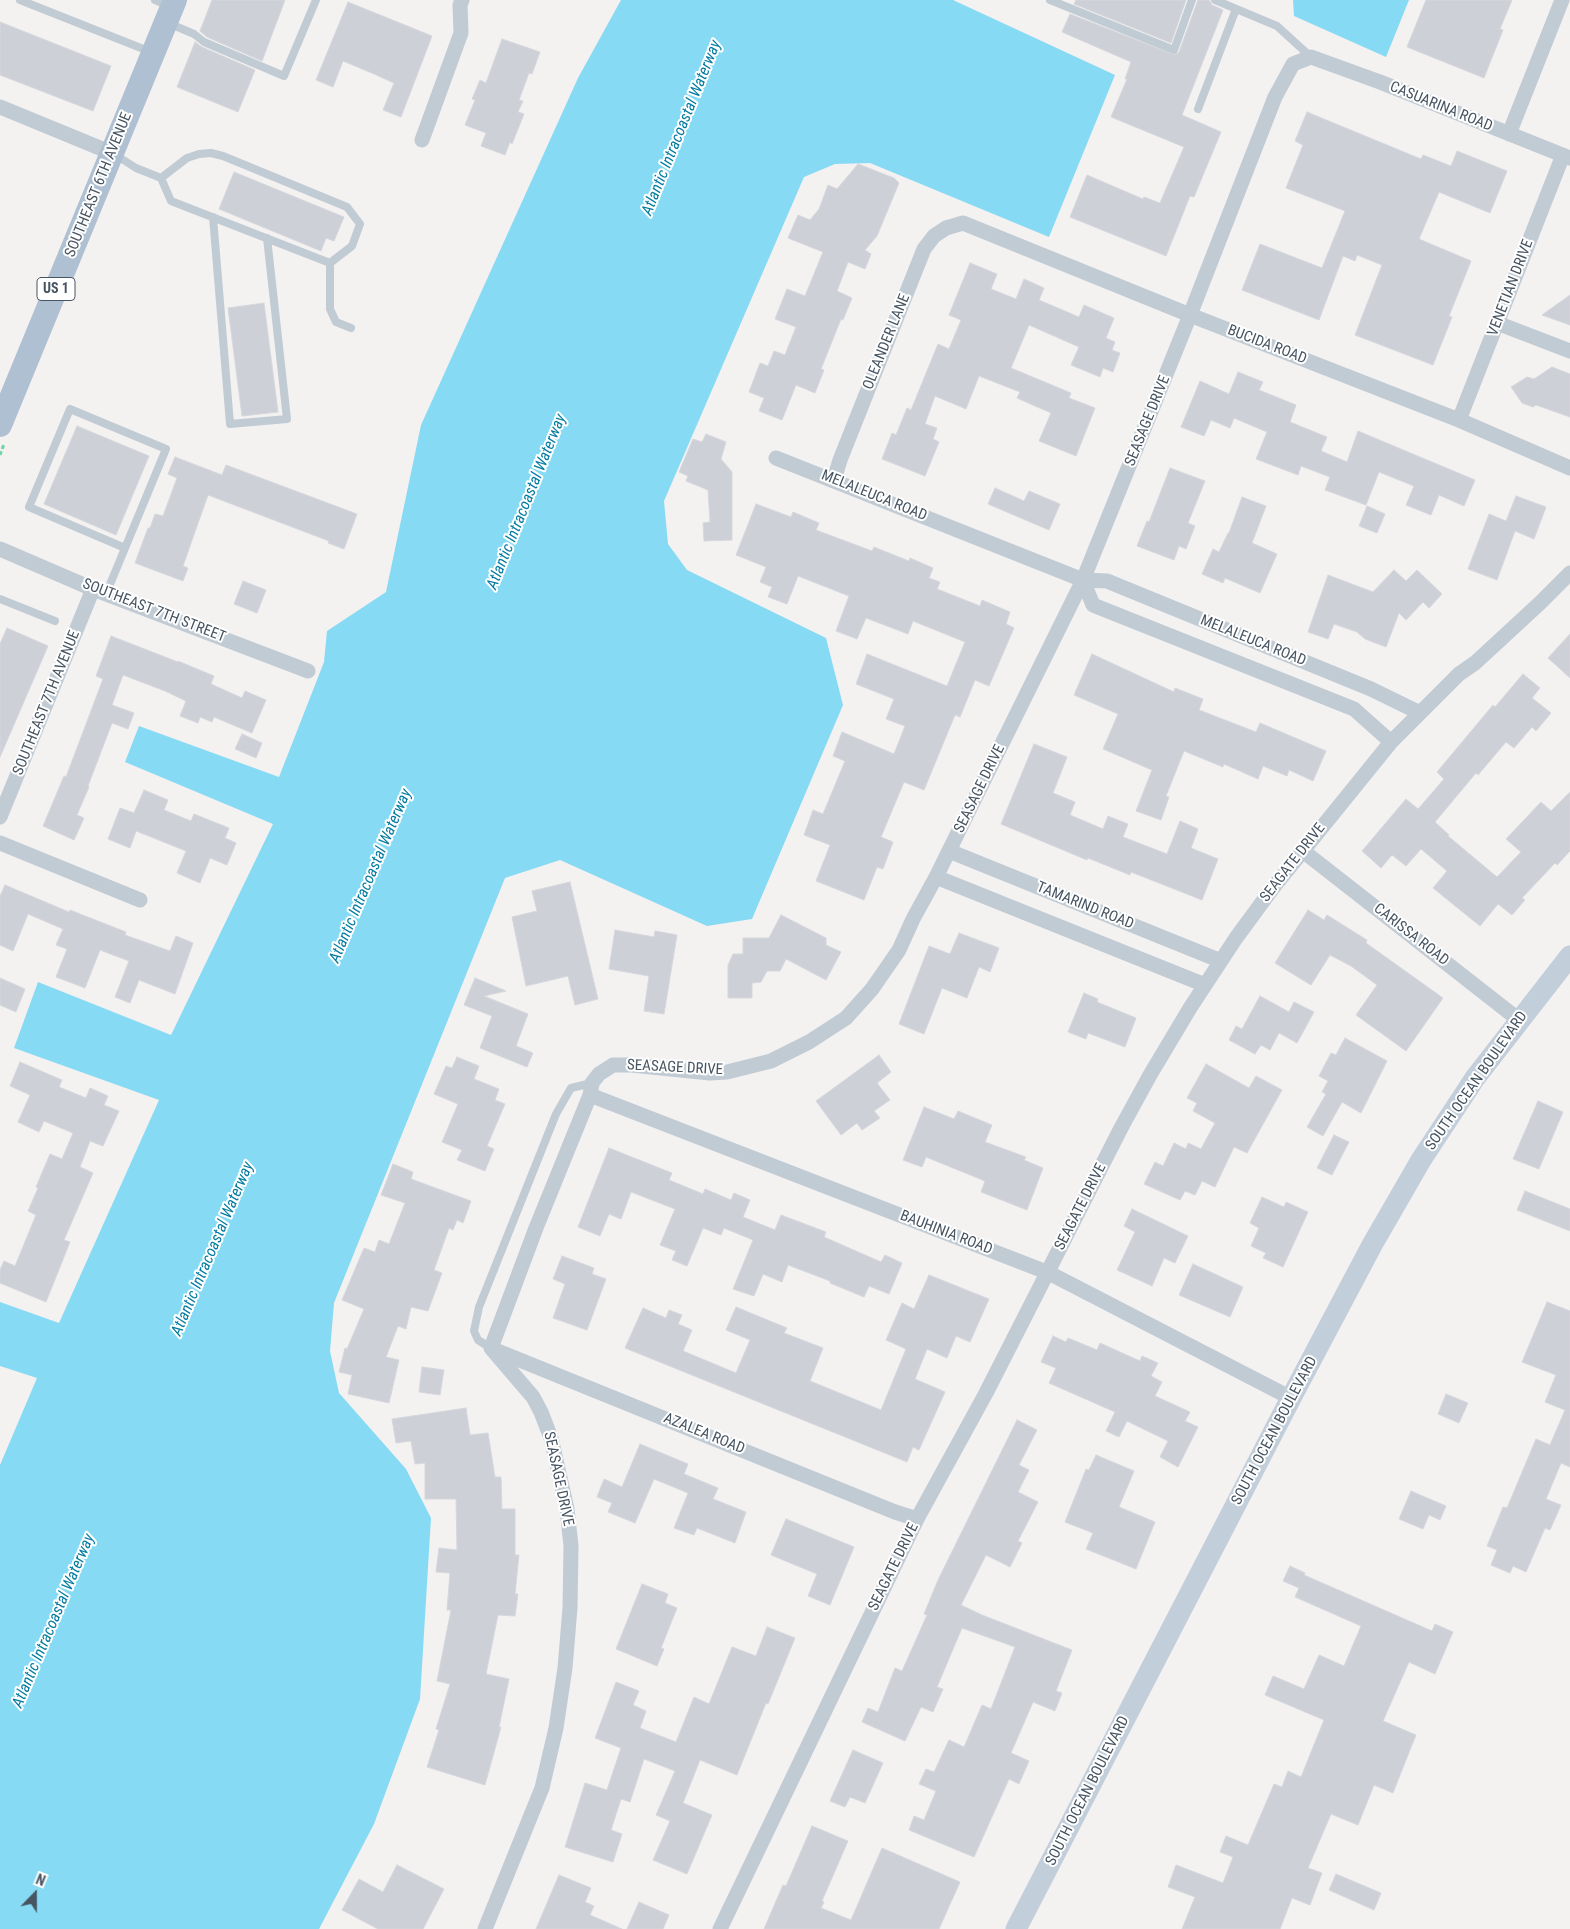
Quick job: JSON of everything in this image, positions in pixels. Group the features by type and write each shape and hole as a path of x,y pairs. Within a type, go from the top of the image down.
{"main road":[{"name":"SOUTHEAST 6TH AVENUE","path":"0,425 153,52 167,7"},
{"name":"SOUTH OCEAN BOULEVARD","path":"1016,1929 1291,1398 1369,1252 1421,1160 1454,1108 1519,1020 1570,956"}],"street":[{"path":"1509,134 1562,0"},
{"path":"422,140 461,33 456,2"},
{"name":"CASUARINA ROAD","path":"1312,58 1380,82 1566,157"},
{"name":"SEASAGE DRIVE","path":"485,1929 542,1788 556,1728 566,1660 570,1608 571,1546 567,1509 551,1438 541,1412 533,1397 491,1348 591,1089 599,1074 613,1066 631,1065 710,1073 727,1072 771,1061 809,1042 846,1018 872,989 899,950 1083,580 1190,315 1275,97 1293,64 1312,58"},
{"path":"0,108 112,153"},
{"name":"VENETIAN DRIVE","path":"1459,420 1566,157"},
{"name":"BUCIDA ROAD","path":"963,223 1190,315 1459,420 1570,468"},
{"name":"OLEANDER LANE","path":"834,480 840,460 924,249 934,236 946,228 963,223"},
{"path":"1497,323 1570,351"},
{"name":"MELALEUCA ROAD","path":"776,458 1083,580 1107,581 1371,689 1420,713"},
{"name":"SOUTHEAST 7TH STREET","path":"0,549 100,591 308,671"},
{"name":"SEAGATE DRIVE","path":"720,1929 917,1519 971,1422 1049,1273 1098,1172 1150,1075 1205,985 1272,889 1391,742 1459,674 1482,656 1570,573"},
{"name":"MELALEUCA ROAD","path":"1083,580 1093,605 1354,709 1391,742"},
{"name":"SOUTHEAST 7TH AVENUE","path":"0,817 100,591"},
{"path":"0,843 140,900"},
{"name":"TAMARIND ROAD","path":"949,851 1221,961"},
{"name":"CARISSA ROAD","path":"1303,851 1519,1020"},
{"name":"TAMARIND ROAD","path":"936,877 1205,985"},
{"name":"BAUHINIA ROAD","path":"591,1089 1049,1273 1291,1398"},
{"name":"AZALEA ROAD","path":"491,1348 895,1512 917,1519"}],"lane":[{"path":"20,0 153,52"},
{"path":"167,7 204,42 284,76 316,0"},
{"path":"1050,0 1174,50 1192,0"},
{"path":"1216,0 1277,26 1312,58"},
{"path":"1198,109 1236,9"},
{"path":"112,153 136,168 161,178 171,201 330,263"},
{"path":"161,178 187,158 211,153 223,156 347,207 360,224 352,246 330,263"},
{"path":"213,217 230,424 287,419 266,238"},
{"path":"330,263 330,310 336,322 351,328"},
{"path":"100,591 125,548 166,449 70,409 29,507 125,548"},
{"path":"0,599 55,621"},
{"path":"491,1348 478,1340 474,1331 479,1307 556,1114 571,1088 591,1089"}],"water":[{"name":"Atlantic Intracoastal Waterway","path":"621,0 953,0 1115,75 1049,237 870,163 835,164 804,177 664,501 668,544 687,570 826,638 843,705 752,919 707,926 560,860 505,878 334,1303 330,1351 339,1393 406,1469 431,1518 420,1699 374,1824 319,1929 0,1929 0,1465 37,1378 0,1366 0,1302 59,1323 159,1100 14,1048 38,982 171,1035 273,824 125,762 139,726 279,777 324,662 327,631 386,592 421,425 578,78"},
{"path":"1293,0 1409,0 1386,57 1294,16"}],"building":[{"path":"212,0 285,0 262,61 207,37 200,31"},
{"path":"1076,0 1186,0 1171,43 1074,4"},
{"path":"1198,0 1209,0 1212,5 1223,10 1182,115 1221,132 1194,197 1190,196 1166,256 1070,217 1087,175 1143,199 1144,197 1160,203 1184,147 1111,117 1127,79 1125,79 1131,62 1062,32 1070,14 1175,55 1179,52"},
{"path":"1426,0 1512,0 1500,29 1503,30 1484,78 1407,47"},
{"path":"348,2 432,36 401,117 383,110 394,83 374,74 343,61 333,87 316,80"},
{"path":"0,22 111,66 93,111 0,75"},
{"path":"502,39 540,52 532,74 529,73 519,100 523,101 518,112 524,114 512,144 510,142 505,155 481,146 486,133 465,125 475,100 472,99 480,80 486,83"},
{"path":"195,42 202,47 255,70 238,112 177,87"},
{"path":"1307,112 1421,159 1423,155 1451,166 1457,151 1507,171 1490,213 1439,192 1419,239 1471,261 1449,316 1452,317 1433,365 1355,335 1382,265 1357,255 1355,261 1343,256 1319,320 1242,290 1260,244 1322,268 1345,211 1286,188 1303,145 1295,141"},
{"path":"858,164 894,178 899,183 877,236 865,250 871,254 865,269 848,262 837,291 852,298 843,320 841,319 821,369 824,370 815,393 796,385 782,420 759,411 764,398 749,392 760,363 768,366 774,351 785,355 796,327 775,319 787,289 805,296 823,252 788,238 798,215 810,220 819,209 828,185 837,189"},
{"path":"234,172 344,217 334,241 326,238 321,251 219,209"},
{"path":"970,263 997,274 991,289 1016,299 1024,279 1044,288 1039,300 1079,317 1084,305 1114,318 1106,338 1115,342 1112,350 1120,353 1113,372 1103,368 1100,377 1071,365 1079,347 1029,325 1011,368 1071,393 1069,398 1095,408 1076,456 1039,441 1051,413 1017,398 1020,392 979,376 966,409 935,396 925,424 937,428 933,439 939,442 925,476 882,459 892,433 896,435 907,408 911,410 938,344 949,349 961,320 949,315"},
{"path":"1570,295 1570,325 1542,315"},
{"path":"264,303 278,412 242,416 228,308"},
{"path":"1552,367 1570,374 1570,417 1536,405 1533,407 1522,403 1511,387 1527,377 1534,379"},
{"path":"1238,372 1263,382 1259,390 1296,405 1290,422 1327,437 1321,451 1347,462 1358,431 1475,480 1464,506 1439,495 1431,515 1406,505 1414,486 1379,472 1366,505 1325,490 1330,477 1301,466 1298,475 1256,459 1267,432 1234,418 1230,428 1211,420 1204,436 1181,427 1200,381 1229,394"},
{"path":"77,426 149,456 116,535 44,504"},
{"path":"706,434 726,442 721,459 732,472 732,540 704,541 703,523 710,522 708,490 686,481 688,476 679,472 693,439 702,442"},
{"path":"175,457 222,475 226,465 357,514 344,549 328,543 329,541 208,495 183,566 188,568 183,581 135,563 155,514 163,516 177,478 168,474"},
{"path":"1170,468 1205,481 1188,523 1195,526 1186,549 1179,546 1174,560 1137,546 1147,521 1149,522"},
{"path":"995,488 1024,501 1029,491 1060,504 1049,530 988,504"},
{"path":"1516,496 1546,507 1534,539 1515,531 1497,580 1468,569 1489,514 1506,521"},
{"path":"1242,497 1266,506 1252,543 1277,554 1260,593 1225,578 1223,583 1202,574 1213,549 1219,552 1229,533"},
{"path":"756,504 791,517 793,512 819,523 816,530 872,551 874,547 909,561 910,558 933,568 929,578 940,582 937,589 980,606 982,600 1010,612 1006,624 1014,628 989,686 975,680 960,717 955,715 924,790 904,782 881,837 893,842 883,869 877,867 864,900 816,881 830,845 804,835 813,810 823,814 845,761 833,756 842,732 894,754 905,726 886,719 894,699 856,684 867,654 947,686 965,642 913,621 908,634 866,618 857,639 836,631 849,596 798,576 787,604 768,597 772,587 760,582 766,567 736,555"},
{"path":"1367,506 1385,514 1377,533 1359,526"},
{"path":"1394,570 1406,581 1417,570 1442,594 1429,608 1423,602 1406,620 1399,613 1386,647 1365,639 1357,632 1334,624 1328,639 1308,632 1328,575 1373,592"},
{"path":"243,581 266,590 257,613 234,604"},
{"path":"7,628 48,646 0,757 0,644"},
{"path":"1570,634 1570,678 1548,658"},
{"path":"111,636 214,676 211,684 242,698 245,691 266,700 252,733 214,717 212,722 200,717 198,723 180,716 186,701 123,675 112,705 134,713 128,729 112,723 77,815 84,818 74,840 43,826 64,776 66,777 103,679 96,676"},
{"path":"1092,654 1174,692 1175,688 1203,699 1199,710 1256,732 1260,723 1326,751 1313,781 1289,770 1287,776 1263,766 1258,779 1224,764 1223,767 1184,751 1166,796 1169,797 1161,820 1136,811 1152,770 1103,749 1118,714 1074,695"},
{"path":"1523,674 1540,688 1532,698 1551,713 1536,731 1532,727 1514,748 1506,742 1478,775 1476,773 1435,822 1448,836 1497,877 1521,852 1506,839 1541,802 1551,811 1570,792 1570,851 1557,865 1555,863 1522,898 1525,900 1512,915 1498,904 1480,926 1433,888 1447,871 1421,849 1406,866 1392,855 1381,868 1362,851 1406,799 1418,809 1444,779 1437,772 1493,705 1495,707"},
{"path":"242,734 262,743 256,758 235,749"},
{"path":"1034,744 1067,757 1053,793 1075,802 1070,815 1103,829 1108,816 1128,824 1123,837 1167,854 1180,821 1198,829 1191,848 1218,859 1202,900 1131,872 1130,875 1088,858 1087,860 1001,824"},
{"path":"144,790 168,800 164,810 191,821 194,814 229,828 225,838 236,843 227,865 210,858 200,883 177,873 186,851 136,831 130,848 108,839 120,808 134,813"},
{"path":"570,882 598,999 575,1005 568,976 526,986 512,917 537,911 532,891"},
{"path":"5,885 69,912 70,910 126,932 125,935 170,951 176,936 193,943 175,994 139,980 130,1003 115,997 129,961 100,950 85,988 56,977 67,949 56,945 63,929 28,914 13,951 0,945 0,896"},
{"path":"1308,910 1324,920 1327,915 1367,940 1366,943 1443,998 1406,1051 1356,1015 1377,985 1351,966 1330,955 1311,985 1275,963"},
{"path":"781,915 826,938 826,945 841,952 826,980 786,959 780,971 767,971 761,982 752,983 752,998 728,998 728,965 733,954 743,954 743,938 769,938"},
{"path":"615,930 654,937 655,931 677,935 664,1014 644,1011 649,976 609,969"},
{"path":"959,933 999,948 990,972 979,967 967,998 942,988 924,1034 899,1024 929,946 950,954"},
{"path":"0,978 25,989 16,1012 0,1005"},
{"path":"475,978 506,991 484,996 528,1014 516,1046 533,1053 527,1067 480,1048 492,1016 464,1005"},
{"path":"1084,993 1098,999 1097,1002 1136,1018 1125,1047 1088,1033 1086,1039 1068,1032"},
{"path":"1260,996 1289,1012 1294,1002 1314,1012 1297,1043 1279,1033 1270,1050 1261,1045 1255,1054 1229,1040 1236,1026 1242,1029"},
{"path":"1345,1038 1387,1061 1361,1113 1342,1102 1323,1136 1307,1127 1326,1094 1322,1092 1328,1081 1319,1076 1331,1053 1336,1055"},
{"path":"879,1055 891,1072 877,1083 890,1100 874,1111 880,1118 862,1130 857,1123 841,1135 816,1101"},
{"path":"457,1057 479,1066 474,1079 499,1089 495,1100 505,1104 487,1146 494,1149 485,1171 457,1160 462,1150 442,1142 458,1104 434,1094 446,1066 452,1068"},
{"path":"20,1062 62,1080 59,1087 86,1098 90,1088 108,1096 104,1105 119,1111 103,1146 90,1141 80,1167 93,1173 64,1240 70,1242 46,1302 0,1283 0,1270 4,1261 15,1266 36,1215 28,1211 50,1154 62,1159 73,1133 44,1121 39,1132 18,1122 30,1095 10,1086"},
{"path":"1206,1064 1249,1088 1256,1076 1282,1090 1247,1153 1234,1147 1215,1187 1202,1181 1195,1195 1185,1191 1180,1200 1144,1184 1155,1162 1163,1166 1174,1143 1186,1149 1188,1143 1201,1149 1215,1123 1193,1111 1197,1103 1187,1098"},
{"path":"1538,1101 1563,1112 1539,1169 1513,1159"},
{"path":"924,1107 954,1119 958,1111 992,1125 985,1142 1026,1157 1024,1160 1043,1168 1027,1210 981,1192 985,1181 926,1157 922,1167 903,1160"},
{"path":"1334,1135 1349,1142 1332,1175 1317,1168"},
{"path":"609,1148 672,1173 669,1180 703,1194 705,1189 731,1200 734,1193 750,1200 743,1217 775,1230 781,1215 826,1232 824,1237 881,1262 885,1255 902,1263 889,1294 869,1286 864,1297 830,1283 830,1281 788,1265 782,1282 763,1274 754,1296 733,1289 753,1240 724,1228 721,1235 703,1228 687,1266 672,1260 676,1251 660,1245 675,1209 631,1192 621,1219 609,1214 600,1236 578,1227"},
{"path":"393,1164 413,1172 411,1179 471,1201 463,1223 457,1220 453,1230 449,1228 434,1270 442,1273 428,1311 411,1307 406,1329 398,1326 386,1357 399,1360 389,1403 348,1394 352,1375 339,1372 345,1348 347,1349 364,1309 342,1300 364,1248 375,1252 379,1240 389,1244 405,1203 381,1195"},
{"path":"1525,1191 1570,1209 1570,1231 1517,1210"},
{"path":"1262,1197 1284,1207 1286,1202 1308,1212 1283,1267 1263,1258 1266,1253 1251,1246 1259,1228 1250,1223"},
{"path":"1132,1209 1188,1236 1175,1263 1164,1258 1152,1286 1117,1270 1135,1232 1124,1226"},
{"path":"562,1256 594,1268 592,1274 606,1279 587,1330 553,1318 565,1284 553,1279"},
{"path":"1193,1264 1243,1287 1230,1317 1179,1295"},
{"path":"929,1275 989,1299 970,1342 956,1336 947,1358 927,1349 915,1379 945,1392 919,1450 913,1447 907,1462 625,1348 643,1308 666,1318 669,1310 682,1315 678,1324 692,1330 683,1351 736,1373 750,1340 726,1330 736,1307 787,1328 784,1333 823,1348 810,1381 881,1410 906,1349 886,1340 902,1303 914,1309"},
{"path":"1547,1302 1570,1311 1570,1467 1561,1463 1546,1499 1561,1505 1550,1530 1545,1528 1526,1572 1513,1566 1510,1573 1491,1565 1497,1550 1487,1546 1503,1507 1507,1508 1536,1439 1550,1445 1565,1410 1545,1402 1556,1375 1522,1362"},
{"path":"1053,1336 1066,1342 1068,1338 1097,1350 1100,1343 1140,1361 1142,1356 1158,1363 1151,1376 1162,1382 1155,1396 1190,1412 1185,1421 1198,1427 1178,1467 1160,1457 1168,1441 1127,1421 1119,1437 1106,1431 1115,1412 1049,1383 1056,1368 1041,1362"},
{"path":"422,1367 444,1370 440,1395 419,1392"},
{"path":"1446,1394 1468,1403 1459,1423 1438,1414"},
{"path":"466,1408 470,1435 488,1433 495,1477 501,1477 502,1509 515,1509 515,1555 519,1555 515,1594 518,1594 515,1616 498,1615 486,1674 509,1679 499,1727 501,1727 485,1785 427,1767 439,1730 436,1729 450,1684 437,1681 451,1610 447,1610 450,1573 436,1572 439,1548 457,1550 456,1499 425,1499 425,1463 415,1464 411,1441 396,1443 392,1419"},
{"path":"1017,1420 1037,1430 1019,1465 1029,1470 1018,1492 1038,1502 1018,1541 1022,1543 1010,1567 986,1555 961,1605 1072,1650 1056,1691 1062,1693 1055,1711 1033,1702 1011,1753 1029,1761 1019,1784 1009,1779 974,1857 909,1830 914,1816 924,1820 936,1791 919,1784 926,1769 934,1772 949,1740 964,1747 982,1705 991,1709 1015,1647 962,1628 937,1687 943,1689 933,1712 921,1707 905,1741 862,1722 868,1708 878,1712 895,1668 902,1671 927,1615 924,1614 938,1580"},
{"path":"640,1444 688,1464 684,1474 718,1488 713,1499 746,1512 735,1543 697,1528 694,1535 674,1528 688,1493 654,1479 635,1523 608,1512 612,1503 597,1497 604,1479 622,1487"},
{"path":"1096,1455 1134,1471 1119,1507 1155,1522 1136,1569 1086,1549 1093,1533 1065,1522 1086,1469 1089,1470"},
{"path":"1411,1491 1446,1506 1440,1520 1429,1515 1423,1529 1399,1519"},
{"path":"786,1519 854,1547 830,1605 808,1596 817,1574 771,1555"},
{"path":"1290,1566 1305,1573 1304,1575 1432,1631 1435,1624 1453,1632 1435,1674 1409,1662 1383,1721 1416,1735 1393,1793 1374,1785 1358,1825 1331,1814 1308,1868 1322,1873 1310,1905 1292,1898 1280,1929 1182,1929 1195,1897 1168,1887 1176,1865 1223,1883 1233,1857 1220,1852 1226,1836 1248,1845 1274,1784 1282,1787 1288,1771 1301,1777 1324,1720 1265,1695 1273,1676 1304,1689 1319,1655 1344,1666 1361,1626 1295,1597 1299,1588 1283,1581"},
{"path":"642,1584 668,1594 665,1603 677,1608 661,1648 664,1649 657,1666 616,1649"},
{"path":"767,1627 795,1638 737,1775 700,1760 683,1803 712,1815 687,1874 653,1860 670,1821 656,1815 675,1771 644,1759 630,1802 621,1799 611,1830 622,1834 613,1862 565,1847 585,1783 607,1790 621,1748 595,1738 616,1682 639,1691 633,1705 646,1711 640,1728 676,1742 694,1697 709,1704 732,1647 756,1656"},
{"path":"853,1750 883,1763 865,1803 850,1797 845,1807 830,1801"},
{"path":"812,1826 848,1841 822,1901 824,1902 821,1908 851,1920 882,1848 960,1882 939,1929 764,1929 783,1885 786,1886"},
{"path":"397,1865 444,1889 423,1929 378,1929 342,1910 359,1879 383,1892"},
{"path":"1336,1874 1381,1893 1374,1910 1329,1890"},
{"path":"559,1875 591,1888 585,1902 594,1906 590,1915 622,1929 536,1929"},
{"path":"639,1902 669,1915 663,1929 627,1929"}]}
